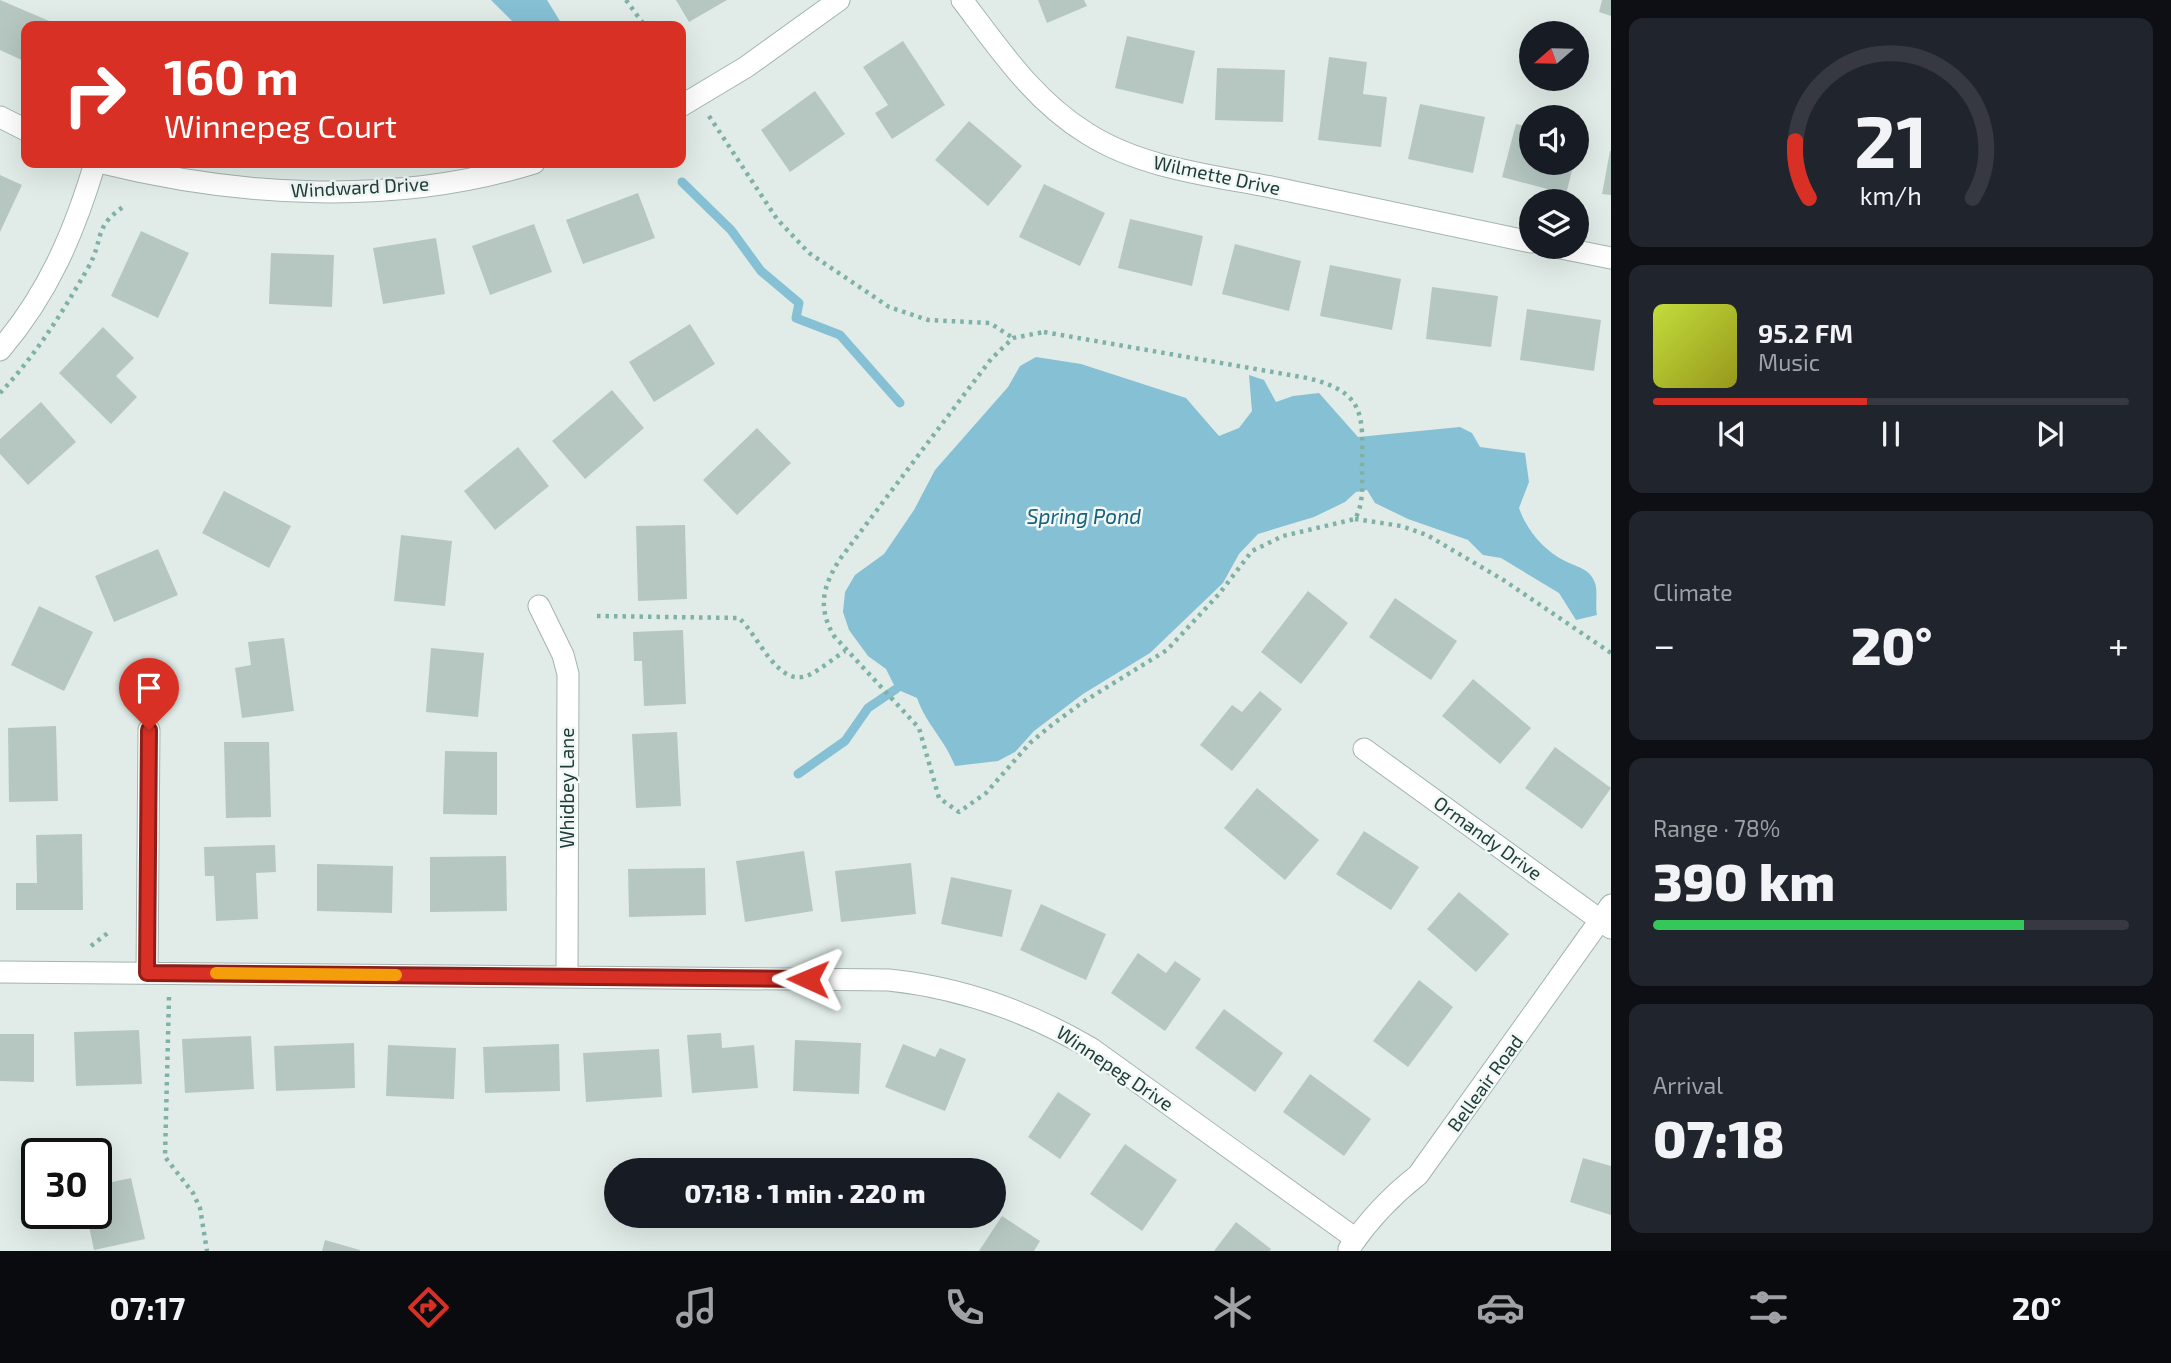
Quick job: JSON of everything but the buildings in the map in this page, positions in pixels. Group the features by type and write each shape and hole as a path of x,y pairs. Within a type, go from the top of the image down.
{"street":[{"path":"686,103 746,67 839,0"},
{"name":"Wilmette Drive","path":"962,0 1020,76 1043,100 1065,118 1109,146 1179,168 1519,239"},
{"path":"0,117 21,128"},
{"path":"0,350 38,300 59,263 79,216 93,168"},
{"name":"Windward Drive","path":"130,168 229,186 321,192 415,187 518,168"},
{"path":"1589,254 1611,258"},
{"name":"Whidbey Lane","path":"539,606 564,655 568,674 567,976"},
{"path":"147,973 149,730"},
{"name":"Ormandy Drive","path":"1364,749 1608,918"},
{"name":"Belleair Road","path":"1352,1245 1391,1196 1418,1175 1608,918"},
{"name":"Winnepeg Drive","path":"0,972 888,980 955,991 1017,1009 1051,1024 1092,1049 1352,1245"}],"path":[{"path":"626,0 641,21"},
{"path":"712,121 777,219 809,253 854,286 889,307 928,320 990,323 1013,338"},
{"path":"1355,519 1362,501 1364,420 1339,388 1325,383 1044,332 1013,338 991,359 828,579 823,593 825,621 845,651 900,705 925,741 939,798 959,812 986,793 1030,743 1053,724 1083,702 1167,650 1219,594 1252,551 1283,536 1355,519 1401,526 1427,535 1505,581 1611,653"},
{"path":"597,616 739,618 749,627 782,674 796,678 808,676 845,651"},
{"path":"169,996 165,1157 193,1193 200,1208 207,1251"}],"water":[{"path":"491,0 547,0 560,21 512,21"},
{"name":"Spring Pond","path":"1036,357 1081,364 1186,398 1219,436 1239,428 1252,411 1249,375 1264,380 1276,402 1293,396 1319,393 1358,437 1460,427 1472,433 1480,447 1525,453 1529,482 1519,508 1522,516 1537,539 1550,551 1586,571 1593,578 1596,586 1597,615 1576,620 1559,593 1501,558 1483,555 1468,540 1408,519 1375,503 1367,490 1356,492 1345,502 1314,517 1258,534 1239,554 1223,583 1150,653 1083,694 1034,731 1015,752 998,761 955,766 917,698 896,689 886,669 868,656 849,630 843,612 845,592 855,575 884,554 914,510 935,470 1008,387 1020,366"}],"waterway":[{"path":"682,182 731,230 761,271 799,303 796,318 840,335 900,403"},
{"path":"798,774 845,741 868,708 896,689"}],"slow traffic":[{"path":"216,973 396,975"}],"route":[{"path":"149,730 147,973 808,979"}]}
